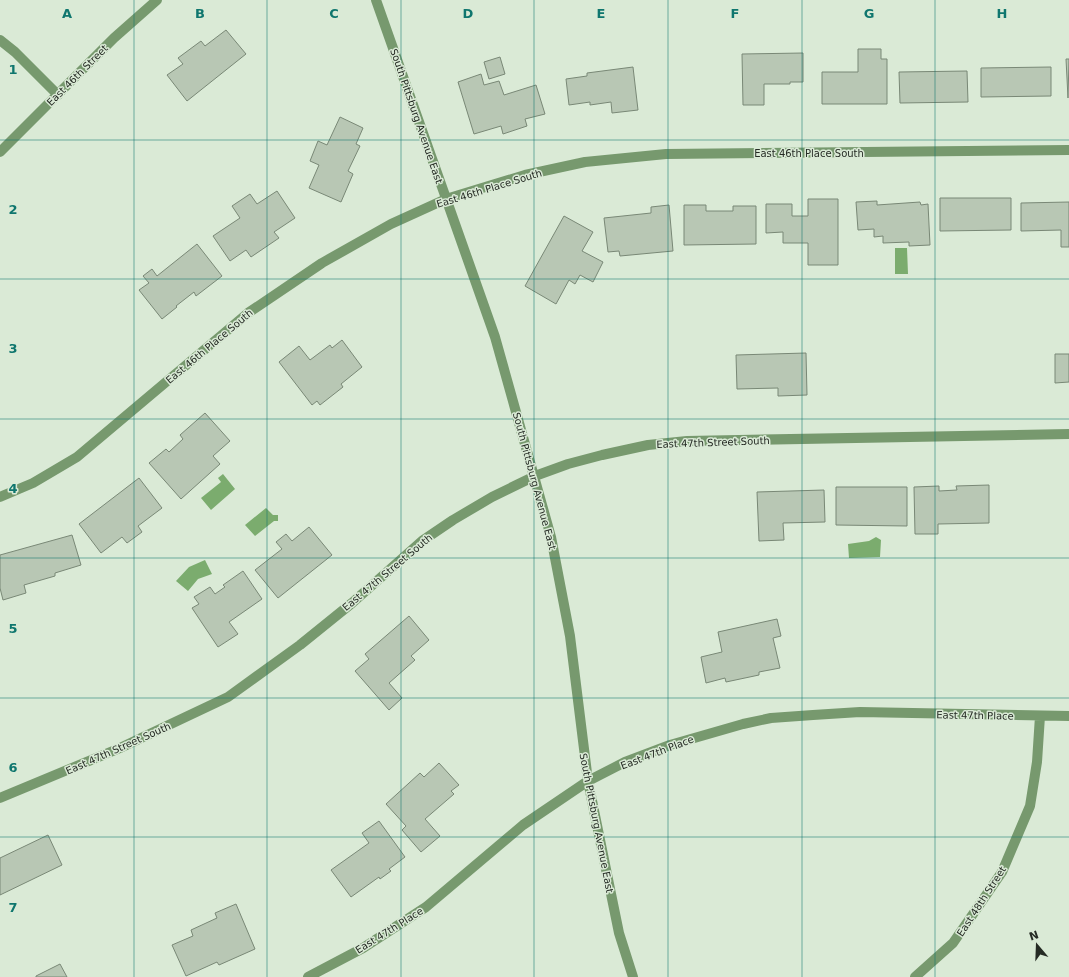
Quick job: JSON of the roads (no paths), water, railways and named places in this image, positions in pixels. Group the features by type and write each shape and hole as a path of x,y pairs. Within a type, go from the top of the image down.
{"street":[{"name":"East 46th Street","path":"0,152 114,38 157,0"},
{"name":"South Pittsburg Avenue East","path":"376,0 495,337 535,476 551,537 570,636 588,781 619,933 633,977"},
{"path":"0,40 15,52 58,95"},
{"name":"East 46th Place South","path":"0,497 33,483 77,457 248,313 322,263 391,224 446,199 524,175 570,165 666,154 1069,150"},
{"name":"East 47th Street South","path":"0,798 120,748 228,697 300,645 352,603 422,541 453,520 492,497 535,476 568,464 602,454 648,445 687,441 1069,434"},
{"name":"East 47th Place","path":"308,977 363,948 426,907 523,825 588,781 626,762 670,745 743,724 771,718 860,712 1069,716"},
{"name":"East 48th Street","path":"915,977 953,943 1002,872 1030,806 1037,762 1040,716"}]}
